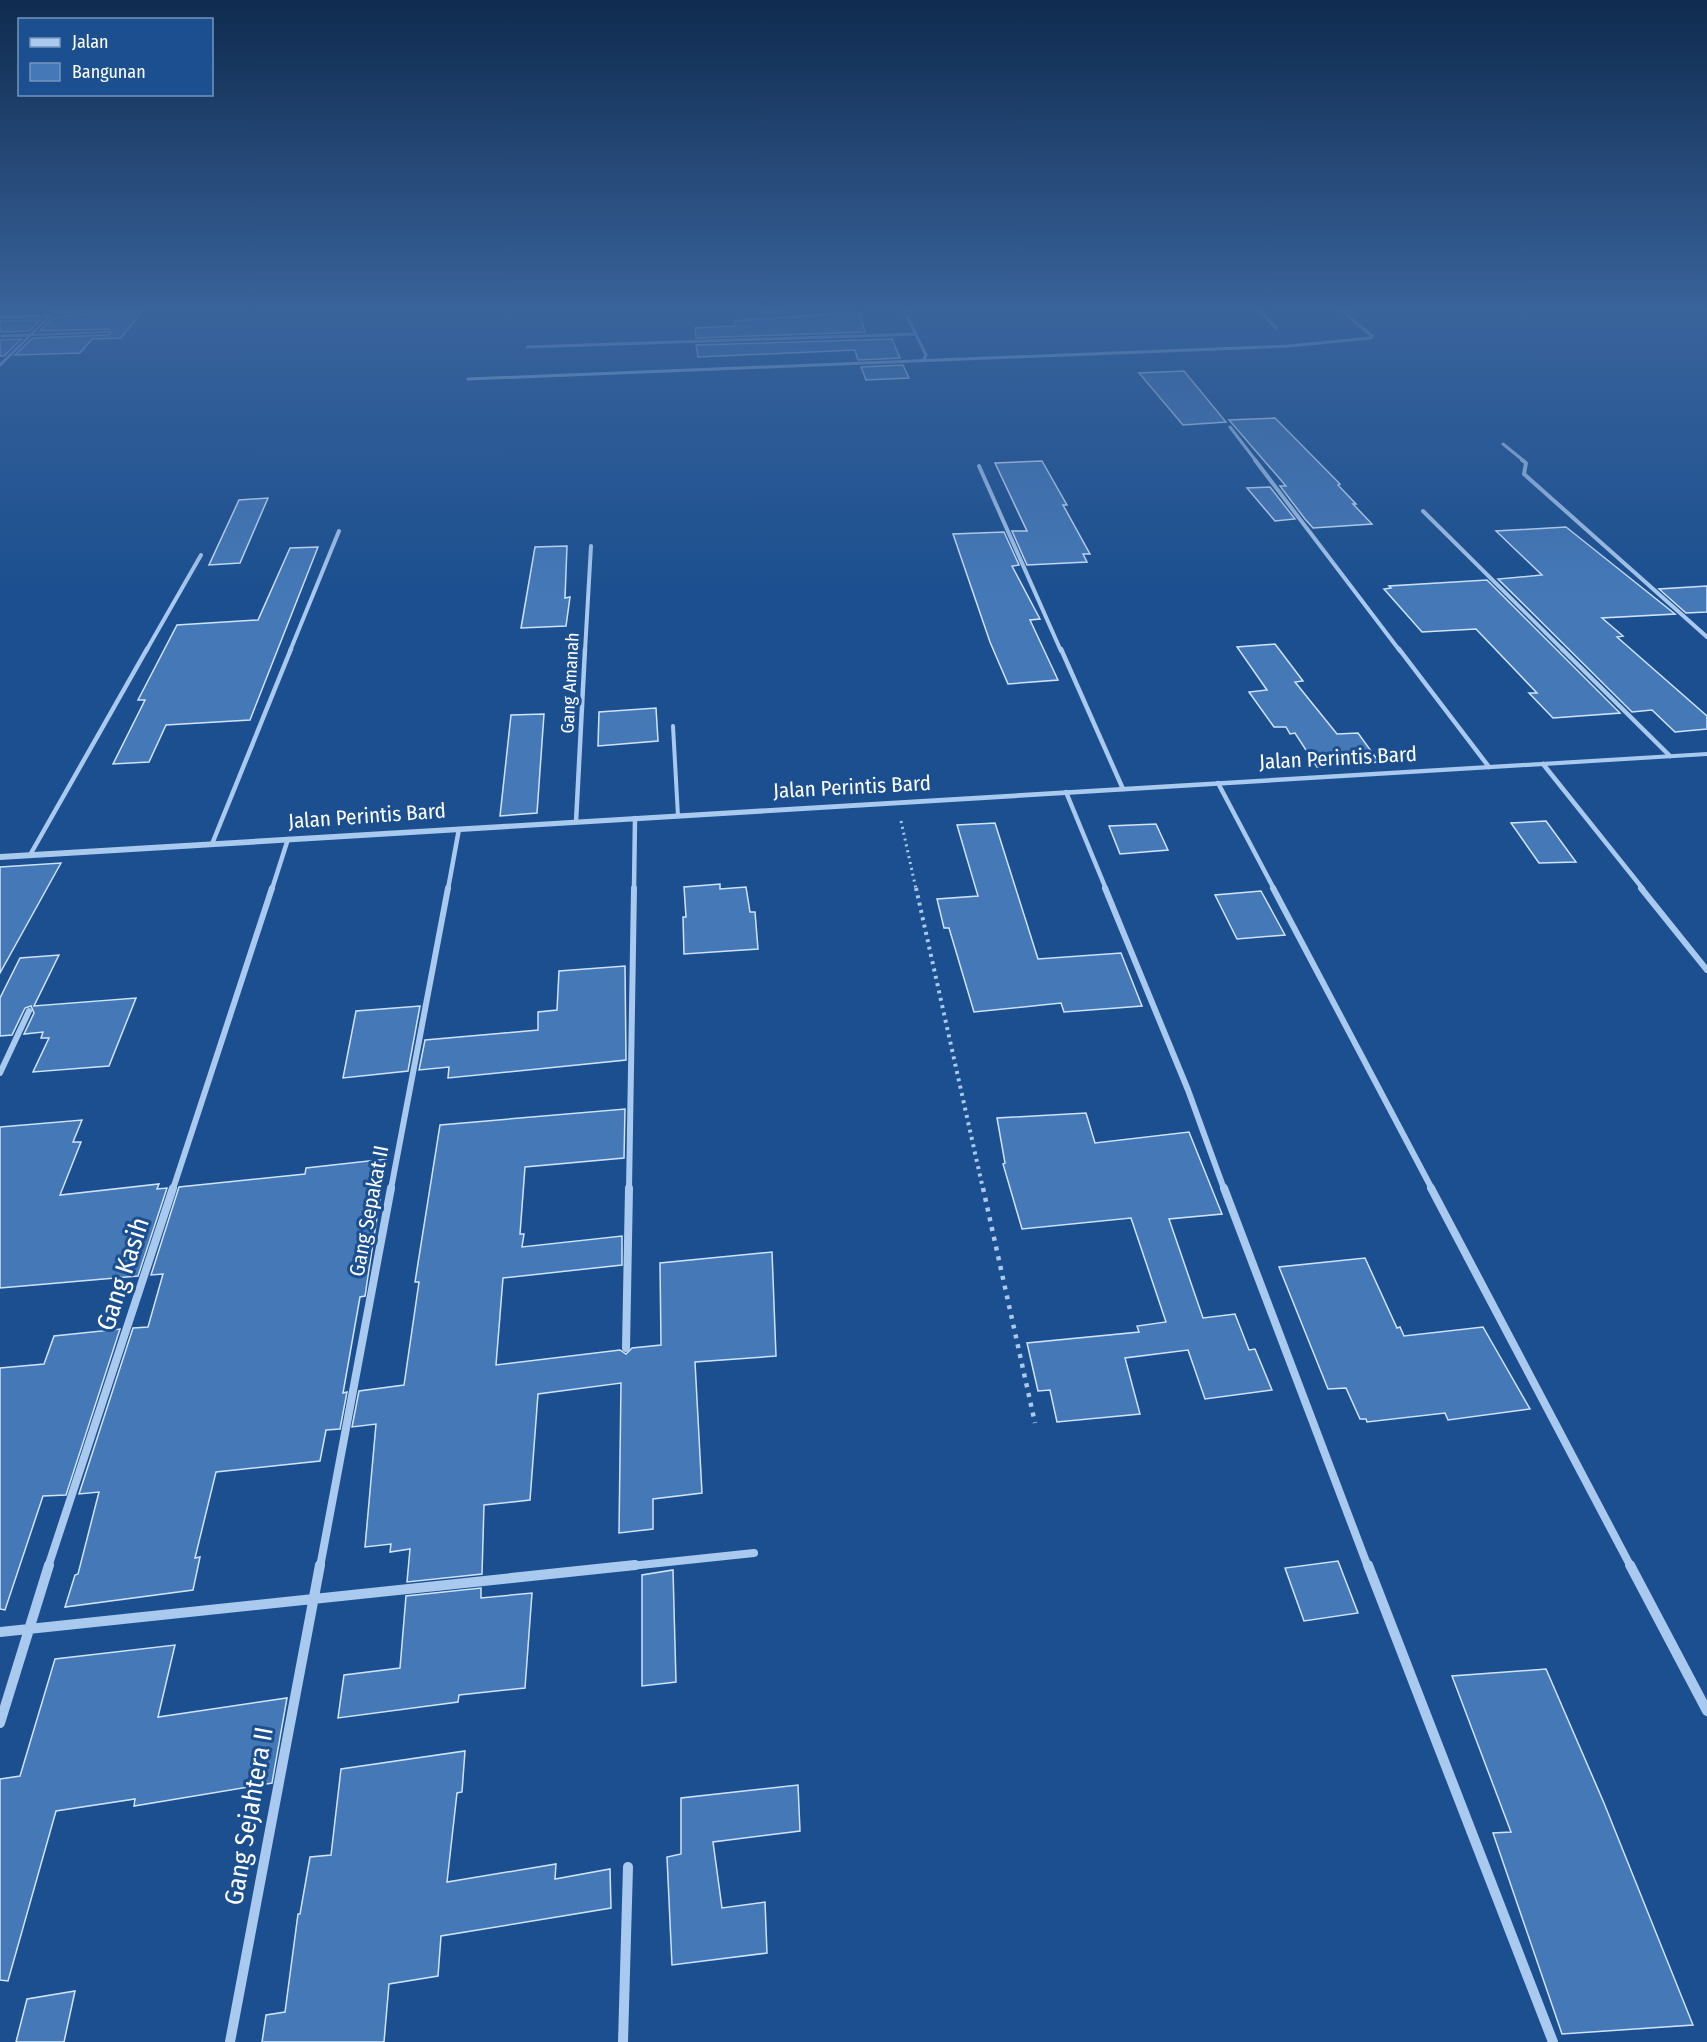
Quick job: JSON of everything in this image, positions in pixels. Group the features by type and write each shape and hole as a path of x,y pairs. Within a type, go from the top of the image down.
{"street":[{"path":"1230,427 1489,767"},
{"path":"1503,444 1526,463 1524,474 1707,637"},
{"path":"979,466 1123,789"},
{"path":"1424,511 1670,756"},
{"path":"212,844 339,531"},
{"name":"Gang Amanah","path":"576,822 591,546"},
{"path":"30,855 201,555"},
{"name":"Jalan Perintis Bard","path":"0,857 1707,754"},
{"path":"1543,764 1707,970"},
{"path":"1218,783 1707,1711"},
{"path":"1066,792 1188,1090 1267,1307 1553,2042"},
{"path":"626,1348 635,818"},
{"name":"Gang Sepakat II","path":"312,1599 459,829"},
{"name":"Gang Kasih","path":"0,1724 28,1629 288,839"},
{"path":"0,1072 29,1011"},
{"path":"0,1632 754,1553"},
{"name":"Gang Sejahtera II","path":"230,2042 312,1599"},
{"path":"623,2042 627,1867"}],"lane":[{"path":"673,726 678,816"}],"path":[{"path":"897,802 1035,1423"}],"building":[{"path":"1166,405 1212,405 1226,422 1183,425"},
{"path":"1275,418 1340,484 1338,485 1356,504 1353,504 1372,524 1313,528 1280,486 1286,486 1229,420"},
{"path":"1042,461 1067,505 1063,505 1090,554 1083,554 1087,562 1027,565 1012,531 1027,531 995,463"},
{"path":"1270,487 1295,519 1275,521 1247,488"},
{"path":"268,498 240,563 209,565 239,500"},
{"path":"1566,527 1675,614 1602,618 1623,636 1617,637 1707,716 1707,729 1675,732 1652,710 1632,712 1498,579 1542,575 1496,531"},
{"path":"1004,532 1019,565 1012,566 1040,619 1030,620 1058,680 1008,684 990,642 953,534"},
{"path":"567,546 565,598 570,597 566,626 521,628 535,547"},
{"path":"318,547 250,720 166,725 149,762 113,764 145,700 138,700 177,625 258,620 290,548"},
{"path":"1487,580 1620,713 1553,718 1529,693 1537,693 1476,629 1422,632 1384,589 1391,588 1389,586"},
{"path":"1707,586 1707,612 1686,613 1659,589"},
{"path":"1275,644 1303,681 1295,682 1337,734 1358,733 1379,762 1317,767 1295,733 1290,734 1286,727 1274,727 1249,692 1267,690 1237,647"},
{"path":"656,708 658,741 598,746 599,712"},
{"path":"544,714 537,813 500,816 511,715"},
{"path":"1546,821 1576,862 1539,863 1511,823"},
{"path":"995,823 1038,959 1121,953 1142,1006 1064,1012 1061,1003 974,1012 949,928 944,928 937,899 978,896 957,825"},
{"path":"1156,824 1168,850 1120,854 1109,826"},
{"path":"61,863 0,973 0,867"},
{"path":"720,884 720,889 746,887 750,912 755,912 758,949 684,954 683,917 686,917 684,887"},
{"path":"1261,891 1285,935 1237,939 1215,895"},
{"path":"59,955 34,1006 136,998 109,1066 33,1072 49,1038 41,1038 43,1032 24,1034 34,1013 31,1006 25,1008 12,1035 0,1036 0,998 20,958"},
{"path":"625,966 626,1060 448,1078 449,1067 419,1070 425,1040 538,1030 538,1012 557,1010 559,971"},
{"path":"420,1006 408,1071 343,1078 356,1011"},
{"path":"625,1109 624,1158 525,1167 520,1234 524,1234 522,1247 622,1236 622,1265 503,1278 496,1365 620,1350 626,1354 632,1348 661,1345 660,1263 772,1252 776,1356 695,1362 702,1493 653,1499 653,1529 619,1533 621,1383 538,1394 530,1500 484,1505 482,1574 407,1582 410,1549 390,1552 391,1544 365,1547 376,1424 352,1427 359,1391 404,1385 419,1282 415,1282 440,1125"},
{"path":"1086,1113 1095,1143 1189,1132 1222,1214 1169,1219 1203,1318 1235,1314 1249,1350 1255,1349 1272,1390 1205,1399 1188,1350 1125,1358 1140,1414 1057,1422 1050,1390 1038,1391 1027,1343 1139,1332 1137,1326 1166,1322 1131,1218 1022,1229 1003,1164 1005,1163 997,1118"},
{"path":"82,1120 73,1142 81,1142 60,1195 159,1184 157,1189 167,1188 138,1276 0,1288 0,1127"},
{"path":"386,1159 365,1296 360,1297 343,1393 347,1392 340,1429 326,1430 320,1461 216,1472 195,1558 200,1557 193,1590 65,1607 75,1575 78,1574 99,1492 79,1494 133,1328 148,1327 163,1274 151,1275 179,1187 305,1174 306,1168"},
{"path":"1365,1258 1397,1328 1400,1327 1404,1336 1483,1327 1530,1409 1448,1420 1445,1413 1367,1422 1366,1419 1360,1419 1346,1388 1328,1389 1279,1267"},
{"path":"120,1329 66,1495 43,1496 5,1610 0,1609 0,1368 44,1364 54,1336"},
{"path":"1338,1561 1358,1613 1304,1621 1285,1568"},
{"path":"673,1570 676,1682 642,1686 642,1575"},
{"path":"481,1588 481,1598 532,1593 525,1688 459,1695 458,1702 338,1718 344,1675 400,1668 406,1596"},
{"path":"175,1645 158,1717 287,1698 272,1783 134,1806 135,1799 56,1811 8,1981 0,1980 0,1779 20,1776 55,1659"},
{"path":"1546,1669 1604,1803 1693,2025 1562,2034 1493,1833 1511,1832 1452,1676"},
{"path":"465,1751 462,1792 457,1793 447,1882 556,1864 555,1879 610,1869 611,1908 441,1936 438,1976 389,1984 384,2042 262,2042 266,2015 285,2012 298,1914 300,1914 310,1857 331,1855 341,1769"},
{"path":"798,1785 800,1831 713,1842 722,1908 765,1902 767,1953 672,1965 667,1857 681,1854 681,1798"},
{"path":"75,1991 64,2042 16,2042 27,1999"}]}
